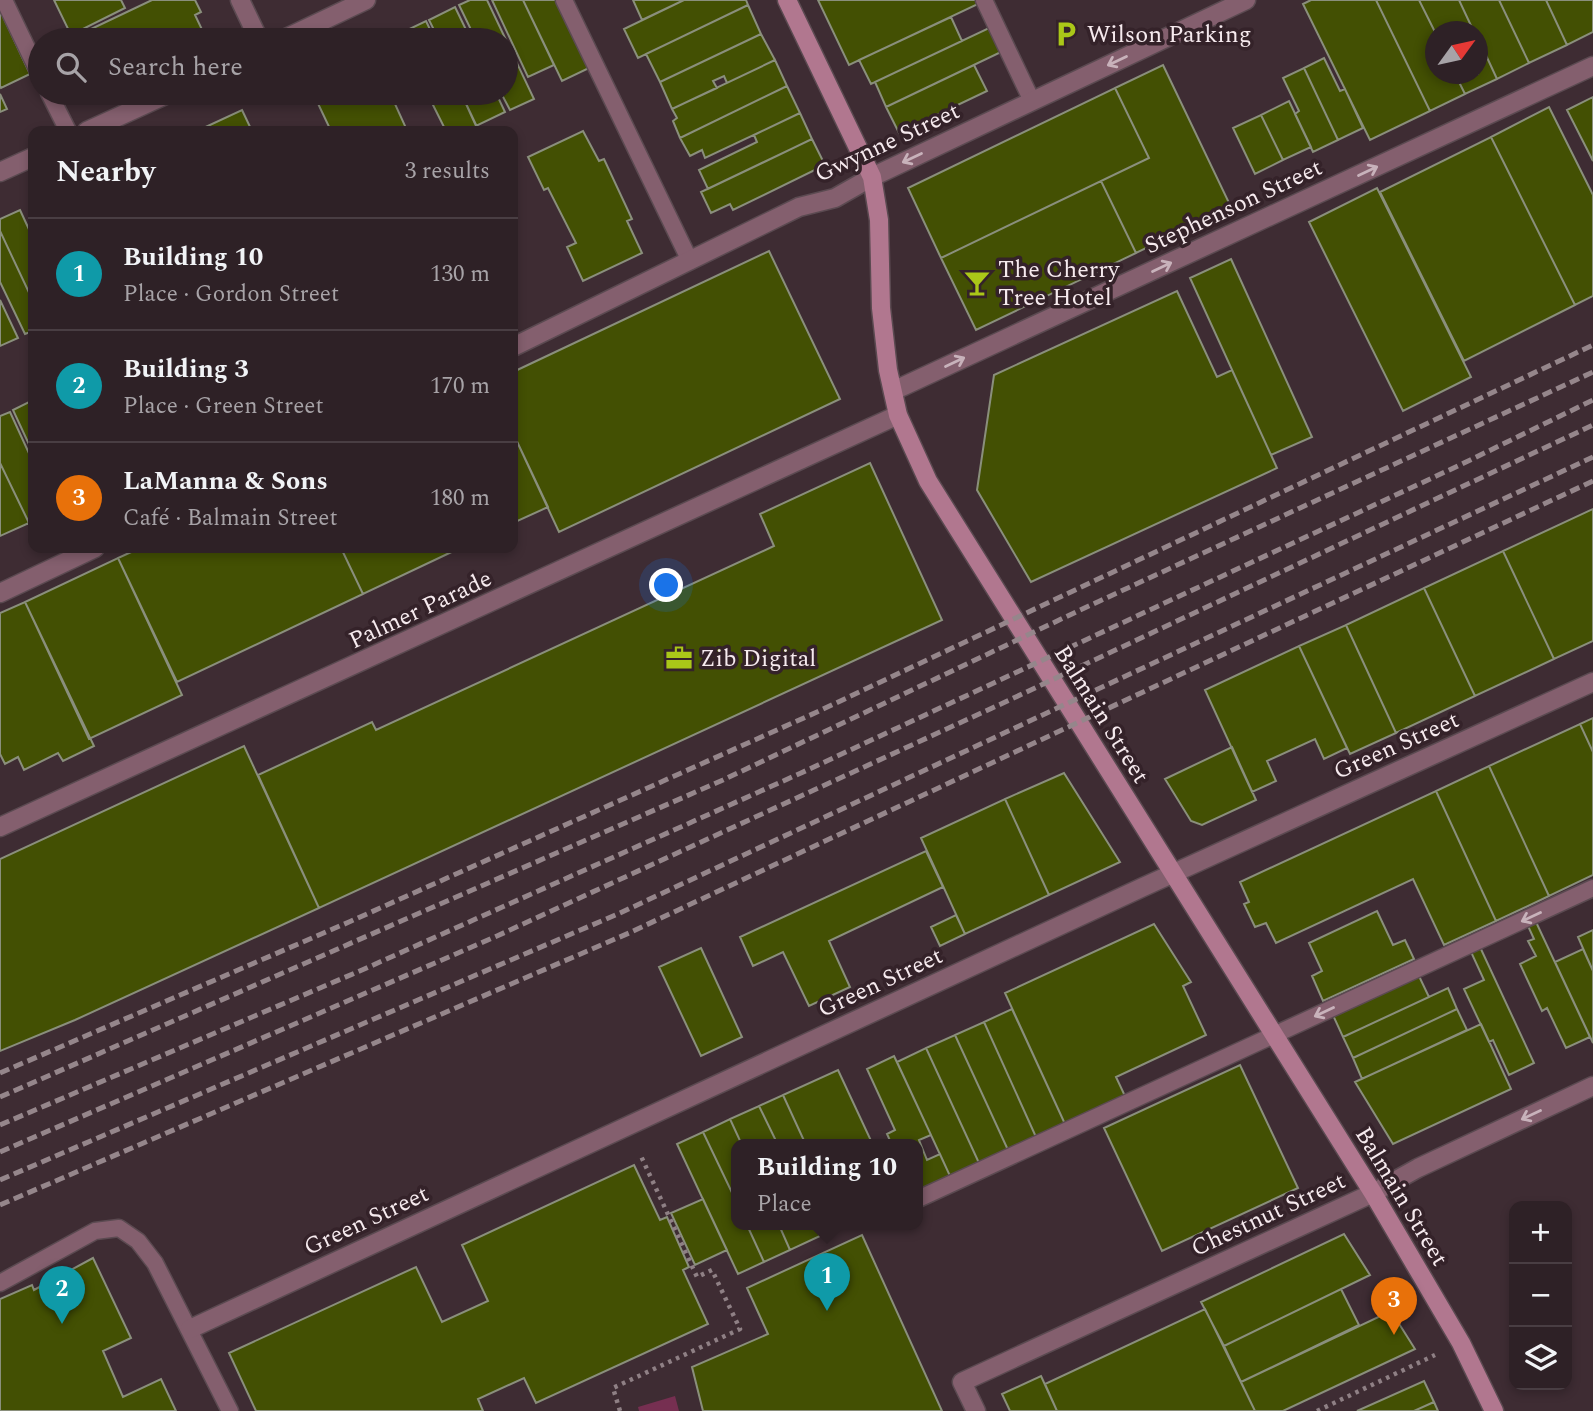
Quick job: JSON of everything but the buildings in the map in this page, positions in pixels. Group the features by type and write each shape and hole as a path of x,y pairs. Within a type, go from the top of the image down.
{"street":[{"path":"240,0 253,28"},
{"path":"307,28 366,0"},
{"name":"Balmain Street","path":"788,0 872,177 879,220 881,308 888,370 898,415 928,481 1373,1193 1461,1343 1494,1411"},
{"name":"Gwynne Street","path":"518,344 799,206 835,198 872,177 1245,0"},
{"name":"Stephenson Street","path":"893,391 1593,66"},
{"path":"99,126 144,105"},
{"path":"0,172 28,159"},
{"name":"Palmer Parade","path":"0,827 898,415"},
{"path":"0,593 84,553"},
{"name":"Green Street","path":"190,1329 1593,682"},
{"name":"Chestnut Street","path":"976,1411 962,1382 1373,1193 1418,1168 1593,1086"}],"lane":[{"path":"4,0 28,50"},
{"path":"564,0 690,261"},
{"path":"984,0 1032,101"},
{"path":"55,105 66,126"},
{"path":"923,1197 1593,888"},
{"path":"0,1283 95,1231 119,1228 138,1241 155,1263 230,1411"}],"path":[{"path":"620,1411 614,1388 740,1329 712,1270 697,1277 640,1154"},
{"path":"1317,1411 1461,1343"}],"shaded area":[{"path":"675,1396 679,1411 639,1411 638,1407"}],"railway":[{"path":"0,1073 349,922 817,712 1593,345"},
{"path":"0,1097 723,780 1076,612 1593,372"},
{"path":"0,1125 362,970 801,773 1593,400"},
{"path":"0,1152 497,936 1003,703 1593,425"},
{"path":"0,1180 620,913 1593,457"},
{"path":"0,1205 629,933 1593,481"}],"place":[{"name":"Wilson Parking","path":"1066,34"},
{"name":"The Cherry Tree Hotel","path":"977,283"},
{"name":"Zib Digital","path":"679,658"},
{"name":"Building 10","path":"827,1311"},
{"name":"Building 3","path":"62,1324"},
{"name":"LaManna & Sons","path":"1394,1335"}]}
